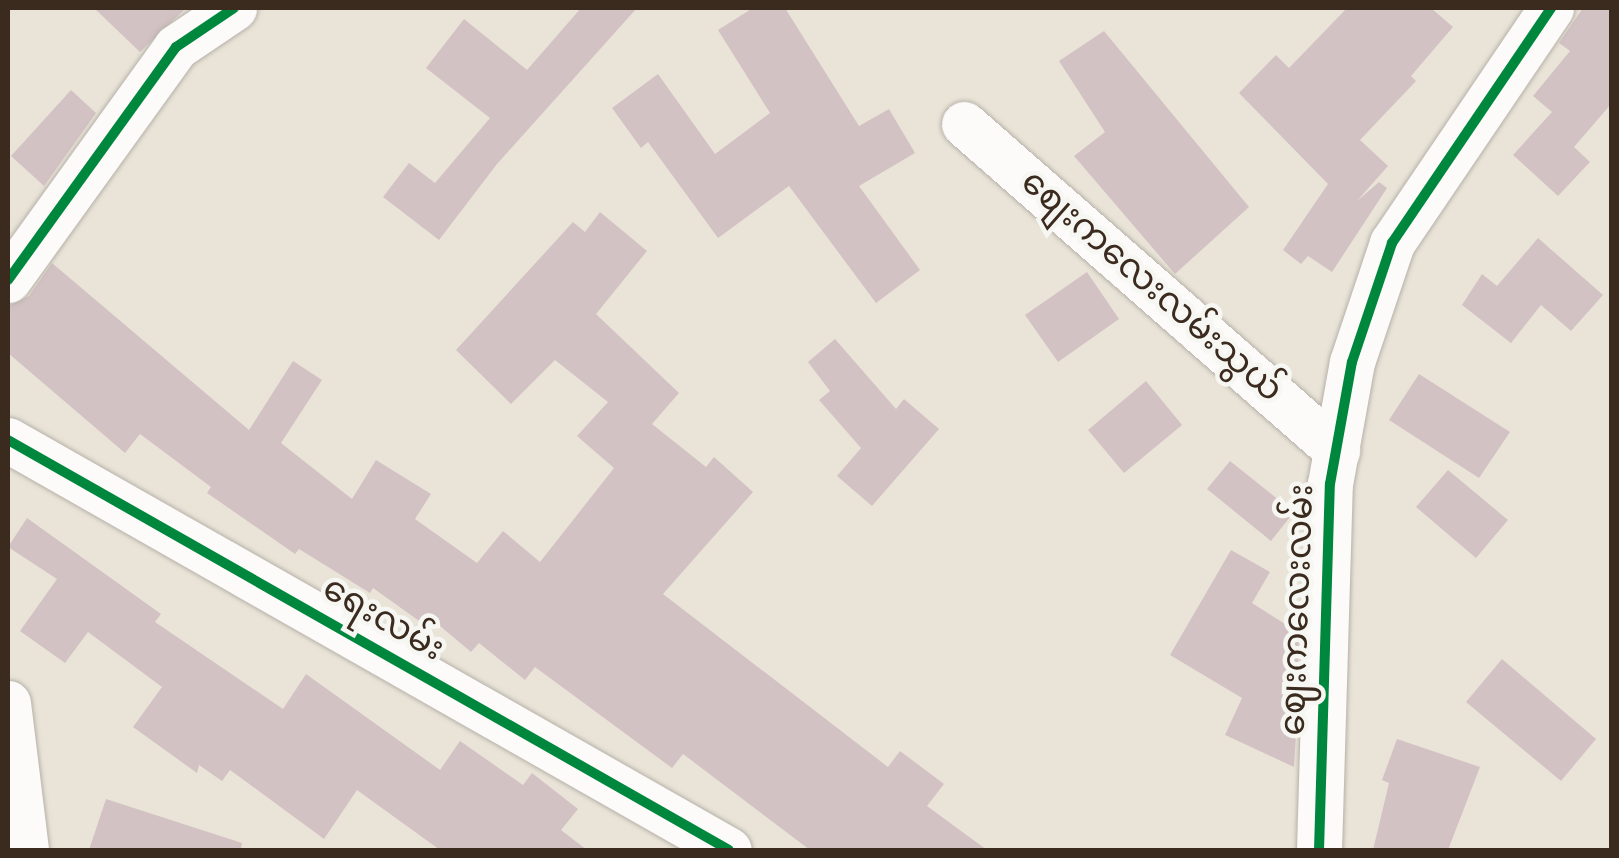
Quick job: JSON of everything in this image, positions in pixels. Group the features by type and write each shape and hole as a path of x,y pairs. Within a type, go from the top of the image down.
{"street":[{"path":"8,280 176,47 234,8"},
{"name":"ဈေးကလေးလမ်း","path":"1319,850 1336,451 1352,362 1392,243 1551,8"},
{"name":"စျေးကလေးလမ်းသွယ်","path":"964,124 1336,451"},
{"name":"ရေးလမ်း","path":"8,440 729,850"},
{"path":"8,702 26,850"}],"building":[{"path":"94,8 186,8 140,52"},
{"path":"581,8 637,8 497,164 439,240 383,197 409,163 435,183 490,118 426,68 464,19 527,70"},
{"path":"753,8 785,8 859,126 889,109 915,153 859,186 920,270 876,303 789,186 718,238 648,142 641,148 612,108 658,74 715,154 770,113 718,30"},
{"path":"1347,8 1431,8 1453,27 1411,76 1416,81 1360,140 1388,166 1357,201 1379,182 1387,188 1332,272 1308,256 1301,264 1283,250 1328,184 1239,93 1276,55 1289,68"},
{"path":"1583,8 1612,8 1612,103 1574,147 1590,162 1558,196 1513,155 1552,112 1533,96 1570,51 1559,43"},
{"path":"1104,31 1249,207 1175,274 1074,156 1105,132 1059,61"},
{"path":"71,90 96,113 44,186 11,156"},
{"path":"600,212 647,251 596,314 679,393 652,424 706,467 714,457 753,492 663,594 888,767 900,751 944,784 927,806 987,850 810,850 683,754 672,768 535,667 525,680 479,643 471,652 427,615 422,623 373,588 370,593 299,549 295,554 207,493 211,487 140,434 125,453 8,353 8,306 29,296 52,263 249,430 293,361 322,380 281,443 352,499 376,460 431,494 415,519 477,563 503,531 540,562 614,468 577,436 608,402 555,360 511,404 456,350 573,222 585,232"},
{"path":"1538,238 1603,295 1571,331 1541,305 1511,343 1462,305 1482,274 1497,286"},
{"path":"1087,272 1119,319 1058,362 1025,315"},
{"path":"835,339 896,409 904,399 939,429 872,506 837,476 861,448 819,400 830,391 808,362"},
{"path":"1419,374 1510,432 1479,478 1389,420"},
{"path":"1146,381 1182,425 1124,473 1088,430"},
{"path":"1230,461 1294,512 1271,541 1207,489"},
{"path":"1448,470 1508,520 1476,558 1416,507"},
{"path":"27,518 161,614 155,622 283,709 306,674 440,770 460,741 523,785 532,773 578,809 561,830 587,850 440,850 357,790 324,839 230,770 222,781 199,765 197,773 133,727 162,687 88,632 65,663 20,631 57,579 8,547"},
{"path":"1231,550 1270,572 1252,603 1299,633 1297,698 1288,713 1297,717 1294,767 1225,735 1242,698 1170,655"},
{"path":"1502,659 1596,739 1561,781 1466,702"},
{"path":"1397,739 1480,767 1448,850 1373,850 1389,783 1382,780"},
{"path":"106,799 242,843 241,850 89,850"}],"cycle path":[{"path":"8,280 176,47 234,8"},
{"path":"1319,850 1330,484 1352,362 1392,243 1551,8"},
{"path":"8,440 729,850"}]}
